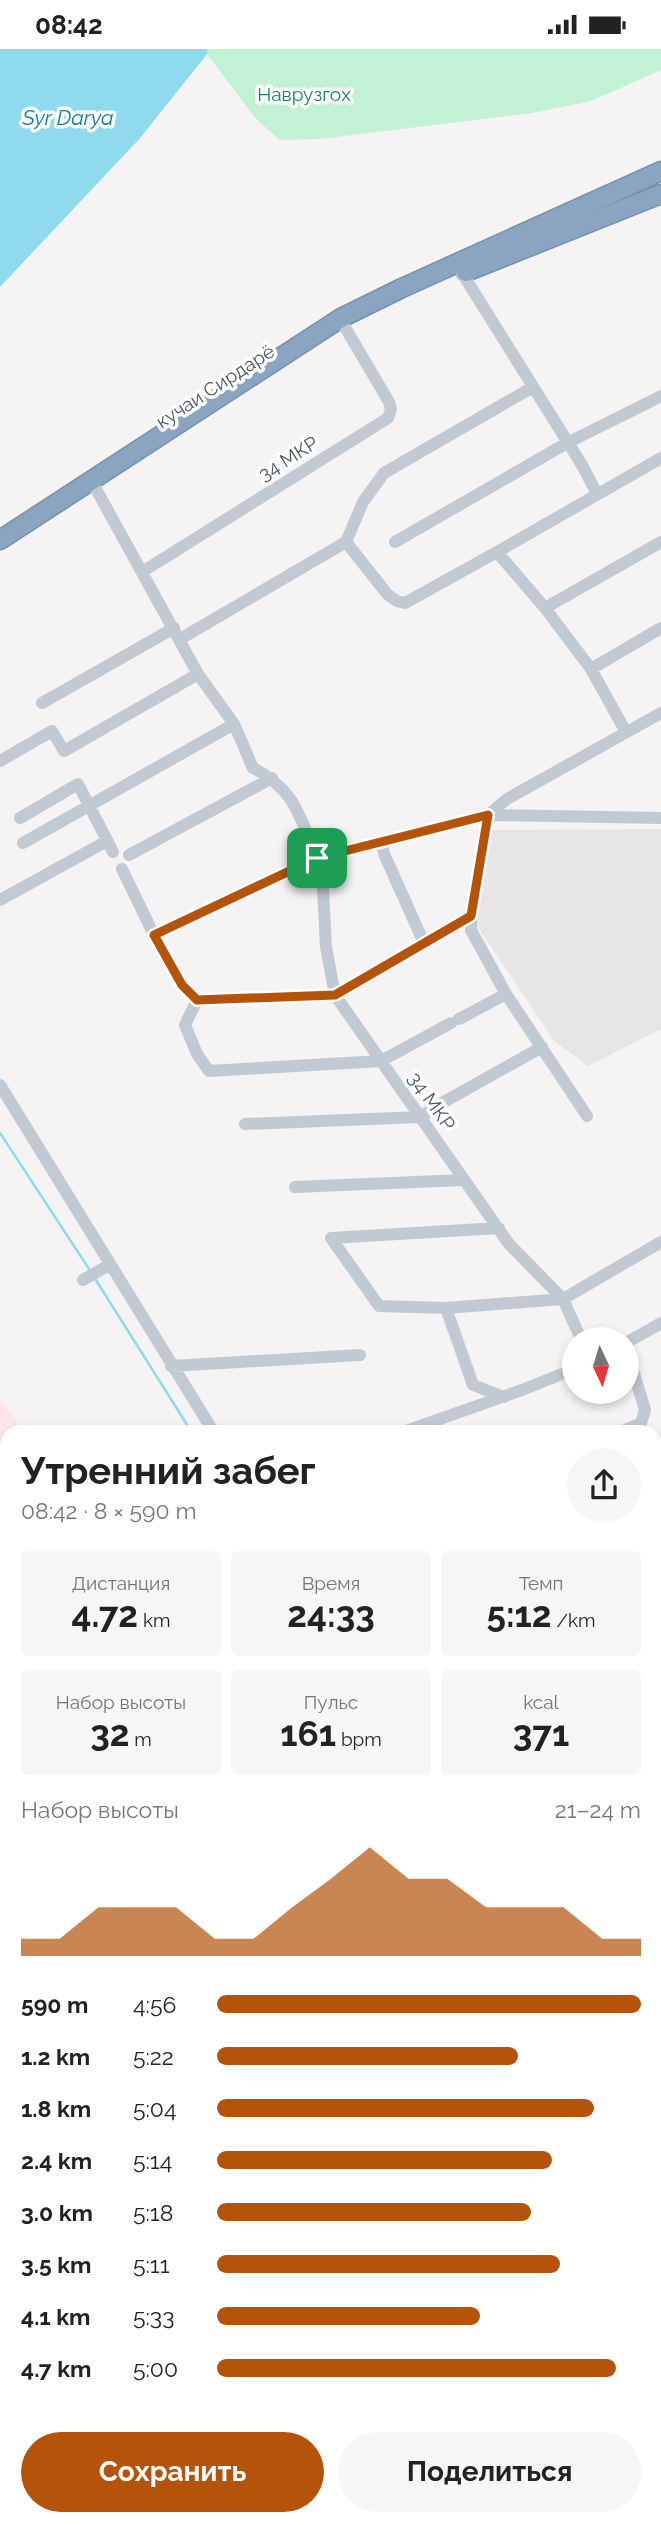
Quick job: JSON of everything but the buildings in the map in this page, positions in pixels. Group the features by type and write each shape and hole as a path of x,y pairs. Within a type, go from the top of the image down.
{"highway":[{"path":"0,540 341,318 459,268 661,171"},
{"path":"459,268 661,194"},
{"name":"кучаи Сирдарё","path":"0,551 280,369 346,329 459,268"}],"street":[{"path":"459,268 582,465 597,494"},
{"name":"34 МКР","path":"142,572 388,418 391,409 389,402 346,329"},
{"path":"42,703 346,542 363,502 384,473 533,387"},
{"path":"396,542 567,443 661,396"},
{"path":"346,542 388,595 405,603 661,458"},
{"path":"96,489 198,674 234,725 253,768 272,778 290,796 317,858 323,889 326,947 335,995"},
{"path":"545,608 661,542"},
{"path":"497,552 545,608 591,669 626,732"},
{"path":"591,669 661,628"},
{"path":"0,761 51,731 64,751 198,674"},
{"path":"587,1116 506,994 471,930 488,815 507,799 661,713"},
{"path":"23,843 234,725"},
{"path":"130,855 272,778"},
{"path":"0,900 92,850 110,846 78,784 20,818"},
{"path":"154,935 317,858 488,815 661,818"},
{"path":"381,842 424,943"},
{"path":"122,869 182,985 197,1000 335,995 471,916"},
{"path":"197,1000 185,1025 197,1054 209,1071 381,1061 506,994"},
{"name":"34 МКР","path":"335,995 509,1244 563,1299 576,1327"},
{"path":"245,1124 420,1117 542,1047"},
{"path":"0,1085 209,1425"},
{"path":"295,1187 464,1180"},
{"path":"499,1228 331,1238 379,1306 446,1308 563,1299 661,1242"},
{"path":"83,1280 109,1265"},
{"path":"446,1308 473,1385 504,1397"},
{"path":"639,1337 661,1323"},
{"path":"171,1366 360,1355"},
{"path":"423,1425 562,1374"},
{"path":"636,1425 641,1423 645,1410 639,1389"}],"shaded area":[{"path":"661,829 661,1029 588,1066 554,1041 475,923 491,830"},
{"path":"0,1400 20,1425 0,1425"}],"green space":[{"name":"Наврузгох","path":"208,49 661,49 661,70 591,101 532,113 319,139 280,140 256,119 207,54"}],"water":[{"name":"Syr Darya","path":"0,49 208,49 207,54 141,137 0,287"}],"waterway":[{"path":"0,1133 91,1272"},
{"path":"94,1277 187,1425"}],"route":[{"path":"488,815 471,916 335,995 197,1000 182,985 154,935 317,858 488,815"}]}
